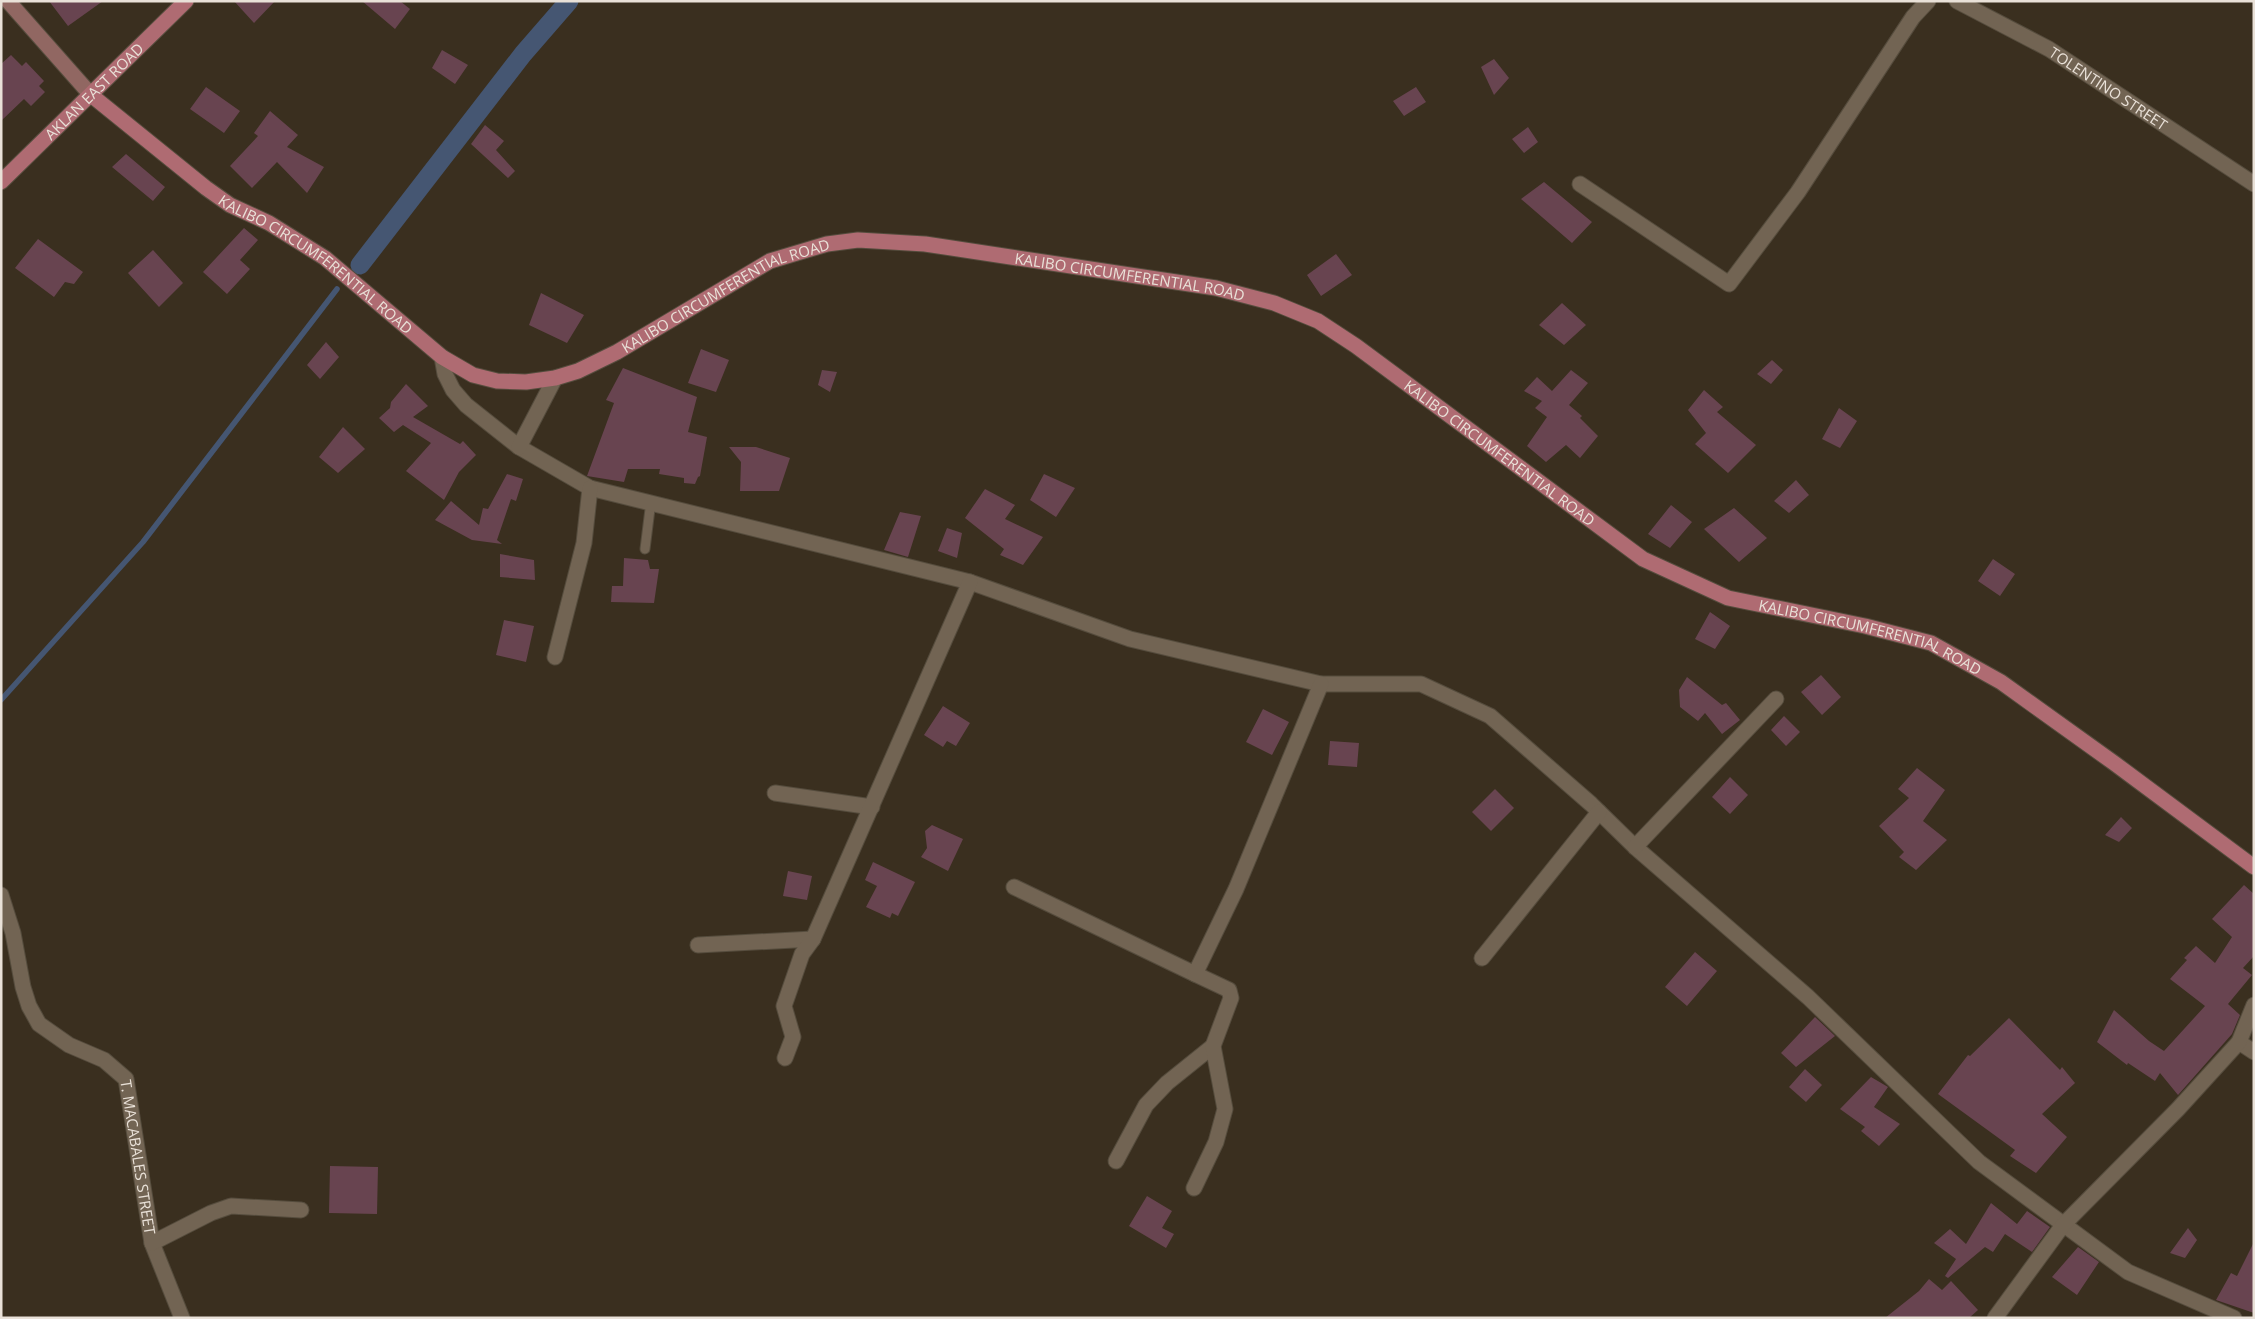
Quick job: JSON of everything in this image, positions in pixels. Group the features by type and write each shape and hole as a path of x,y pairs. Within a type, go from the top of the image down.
{"main road":[{"name":"KALIBO CIRCUMFERENTIAL ROAD","path":"8,1 91,95 214,194 245,214 269,223 325,258 442,357 473,375 497,381 526,382 555,378 578,371 616,352 770,261 827,244 858,240 925,244 1077,266 1216,288 1274,303 1318,321 1356,346 1642,559 1728,598 1865,626 1931,643 2001,682 2254,867"},
{"name":"AKLAN EAST ROAD","path":"1,182 186,1"}],"street":[{"path":"1580,184 1729,284 1798,192 1913,17 1928,1"},
{"name":"TOLENTINO STREET","path":"1957,1 2050,49 2254,184"},
{"path":"442,357 445,374 453,390 466,405 519,447 590,488 650,501 970,582 1130,639 1321,684 1421,684 1457,699 1490,716 1599,812 1635,847 1808,997 1979,1162 2128,1272 2234,1318"},
{"path":"519,447 555,378"},
{"path":"555,657 584,543 590,488"},
{"path":"785,1058 793,1037 784,1006 802,954 814,939 970,582"},
{"path":"1195,974 1236,889 1321,684"},
{"path":"1635,847 1776,699"},
{"path":"775,793 872,807"},
{"path":"1482,958 1599,812"},
{"path":"1014,887 1229,990 1231,998 1213,1046 1166,1083 1146,1105 1116,1161"},
{"name":"T. MACABALES STREET","path":"1,895 13,933 23,987 29,1006 39,1024 69,1045 104,1060 126,1079 152,1243 182,1318"},
{"path":"698,945 814,939"},
{"path":"1995,1318 2063,1225 2178,1109 2239,1042 2254,1005"},
{"path":"2239,1042 2254,1052"},
{"path":"1194,1188 1216,1142 1225,1109 1213,1046"},
{"path":"152,1243 210,1214 231,1206 301,1210"}],"lane":[{"path":"646,549 650,501"}],"building":[{"path":"49,1 103,1 68,26"},
{"path":"234,1 275,1 254,23"},
{"path":"362,1 400,1 410,9 395,29"},
{"path":"442,50 468,65 455,84 432,68"},
{"path":"11,55 22,66 26,62 44,81 39,86 45,92 31,106 24,99 1,121 1,64"},
{"path":"1494,59 1509,78 1494,95 1481,67"},
{"path":"206,87 240,111 224,133 190,109"},
{"path":"1416,87 1426,102 1404,116 1393,101"},
{"path":"270,111 298,135 287,147 324,167 307,193 277,162 252,188 230,166 258,136 254,133"},
{"path":"485,125 504,141 496,150 515,171 508,178 471,144"},
{"path":"1528,127 1538,142 1524,153 1512,139"},
{"path":"126,154 165,187 153,201 112,167"},
{"path":"1544,182 1592,222 1572,243 1521,199"},
{"path":"244,228 258,240 240,260 250,269 227,294 203,272"},
{"path":"38,239 83,272 74,284 65,282 54,297 15,268"},
{"path":"153,250 183,283 159,307 128,273"},
{"path":"1336,254 1352,275 1321,296 1307,275"},
{"path":"541,293 584,315 567,343 529,325"},
{"path":"1562,303 1586,325 1564,345 1539,325"},
{"path":"326,342 339,357 320,379 307,365"},
{"path":"701,349 729,360 716,392 688,383"},
{"path":"1772,360 1783,370 1771,384 1757,374"},
{"path":"623,368 697,397 688,432 707,437 700,476 695,484 684,483 684,478 659,474 660,469 628,469 624,482 587,476 614,403 606,400"},
{"path":"822,370 837,372 830,392 818,385"},
{"path":"1571,370 1588,383 1569,405 1582,416 1580,418 1598,436 1580,458 1566,445 1546,462 1527,446 1547,417 1535,408 1542,401 1524,391 1537,377 1552,391"},
{"path":"406,384 428,406 413,417 460,444 463,441 476,455 459,472 444,500 406,471 431,443 403,425 394,432 379,418 390,408 391,402"},
{"path":"1704,390 1723,407 1717,412 1756,445 1728,473 1695,444 1706,433 1688,410"},
{"path":"1839,408 1857,421 1840,448 1822,439"},
{"path":"343,427 365,449 338,473 319,457"},
{"path":"729,447 756,447 790,458 779,491 740,491 741,462"},
{"path":"507,474 523,479 516,501 511,499 497,540 502,544 472,540 435,520 451,501 479,525 483,508 488,509"},
{"path":"1044,474 1075,488 1056,517 1030,500"},
{"path":"1796,480 1809,495 1789,513 1774,501"},
{"path":"985,489 1015,505 1005,519 1043,537 1023,565 1000,555 1004,549 965,518"},
{"path":"1671,505 1692,522 1670,548 1648,534"},
{"path":"1734,508 1767,538 1739,562 1704,529"},
{"path":"900,512 921,516 908,557 884,550"},
{"path":"947,528 962,533 957,558 938,551"},
{"path":"500,554 534,560 535,580 500,577"},
{"path":"624,558 648,560 650,569 659,569 654,603 611,602 612,586 623,586"},
{"path":"1993,559 2015,574 2000,596 1978,581"},
{"path":"1710,612 1730,626 1715,649 1695,639"},
{"path":"504,620 534,626 526,662 496,655"},
{"path":"1821,675 1841,697 1822,715 1801,692"},
{"path":"1687,677 1722,705 1726,703 1740,720 1722,734 1705,713 1698,721 1680,707 1679,690"},
{"path":"943,706 970,723 956,746 947,741 943,747 924,735"},
{"path":"1263,709 1289,722 1272,755 1246,742"},
{"path":"1784,716 1800,732 1786,746 1771,730"},
{"path":"1330,741 1359,743 1357,767 1328,765"},
{"path":"1917,768 1945,790 1923,821 1947,840 1916,870 1899,857 1904,852 1879,826 1909,798 1898,789"},
{"path":"1730,777 1748,795 1730,814 1712,797"},
{"path":"1495,789 1514,808 1491,831 1472,812"},
{"path":"2121,817 2132,828 2119,842 2105,835"},
{"path":"932,825 963,839 948,871 921,857 927,848 925,831"},
{"path":"873,862 915,882 898,916 892,913 890,918 866,907 877,886 865,880"},
{"path":"788,871 812,876 807,900 783,896"},
{"path":"2244,885 2254,894 2254,956 2243,968 2252,975 2228,1004 2240,1015 2232,1034 2178,1095 2160,1073 2155,1081 2128,1063 2127,1065 2097,1042 2114,1010 2149,1041 2164,1051 2205,1006 2170,979 2187,960 2184,958 2196,946 2215,963 2232,937 2212,919"},
{"path":"1695,952 1717,971 1687,1006 1665,987"},
{"path":"1815,1017 1835,1036 1796,1067 1781,1053"},
{"path":"2009,1018 2060,1070 2062,1067 2075,1083 2042,1114 2067,1137 2036,1173 2010,1156 2015,1150 1938,1094 1968,1055 1970,1056"},
{"path":"1805,1069 1822,1085 1806,1102 1789,1087"},
{"path":"1871,1077 1888,1087 1874,1107 1900,1124 1879,1146 1861,1131 1865,1127 1840,1109"},
{"path":"330,1166 378,1167 377,1214 329,1213"},
{"path":"1147,1196 1172,1211 1162,1228 1174,1234 1166,1248 1129,1226"},
{"path":"1991,1203 2017,1224 2027,1211 2050,1227 2032,1252 2005,1234 1993,1252 1985,1247 1948,1278 1945,1276 1956,1259 1934,1243 1950,1229 1966,1244"},
{"path":"2188,1228 2197,1240 2185,1258 2170,1253"},
{"path":"2254,1242 2254,1313 2216,1300 2231,1273 2237,1276"},
{"path":"2078,1247 2099,1262 2077,1295 2052,1277"},
{"path":"1929,1279 1942,1290 1951,1281 1978,1310 1969,1318 1885,1318 1919,1291"}],"waterway":[{"path":"360,265 523,54 569,1"},
{"path":"1,700 143,542 337,289"}]}
